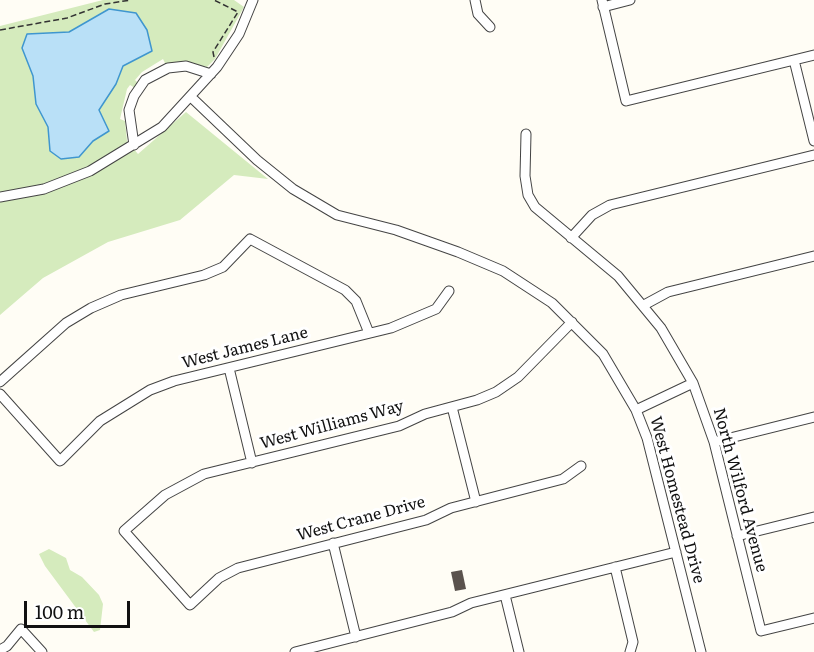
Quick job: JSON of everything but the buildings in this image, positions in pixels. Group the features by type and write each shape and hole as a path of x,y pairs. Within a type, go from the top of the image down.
{"street":[{"path":"0,197 44,189 90,171 162,127 211,74 239,34 253,0"},
{"path":"475,0 478,14 490,27"},
{"path":"630,0 602,3 626,101 814,55"},
{"path":"794,60 814,141"},
{"path":"134,145 129,110 134,96 145,80 168,68 186,66 211,74"},
{"name":"West Homestead Drive","path":"191,97 256,160 293,189 330,211 444,247 503,271 528,286 572,322 603,354 636,410 650,448 701,652"},
{"name":"North Wilford Avenue","path":"526,134 528,195 535,207 618,276 644,305 668,339 693,383 714,442 761,631 814,618"},
{"path":"571,238 592,215 610,205 814,155"},
{"path":"0,382 66,323 91,308 121,295 204,275 223,267 249,239 345,290 356,301 369,333"},
{"path":"644,305 668,292 814,255"},
{"name":"West James Lane","path":"0,394 60,461 100,421 128,401 174,381 391,328 436,309 449,291"},
{"name":"West Williams Way","path":"190,605 124,531 165,495 204,474 399,426 424,414 496,392 518,377 572,322"},
{"path":"229,368 252,463"},
{"path":"636,410 693,383"},
{"path":"452,407 476,502"},
{"path":"714,442 814,417"},
{"name":"West Crane Drive","path":"190,605 219,578 238,568 426,520 451,508 563,479 581,466"},
{"path":"737,536 814,517"},
{"path":"333,543 356,637"},
{"path":"295,652 452,612 471,603 676,552"},
{"path":"615,567 633,642 630,652"},
{"path":"505,595 519,652"},
{"path":"0,650 7,646 21,629 42,652"}],"path":[{"path":"0,30 68,18 105,4 131,0"},
{"path":"210,64 213,52 238,12 214,0"}],"green space":[{"path":"103,0 234,0 244,7 215,59 207,67 187,63 166,65 163,59 142,72 135,80 139,84 135,88 130,85 127,89 120,119 125,121 127,141 138,154 186,112 268,179 234,175 180,220 108,242 43,278 0,315 0,26"},
{"path":"49,549 66,558 70,570 82,577 99,595 103,604 100,630 94,632 45,566 39,554"}],"water":[{"path":"109,9 136,13 147,30 152,51 123,66 116,84 99,110 109,131 93,141 79,157 61,159 50,151 48,127 36,104 33,76 22,48 27,34 69,32"}]}
